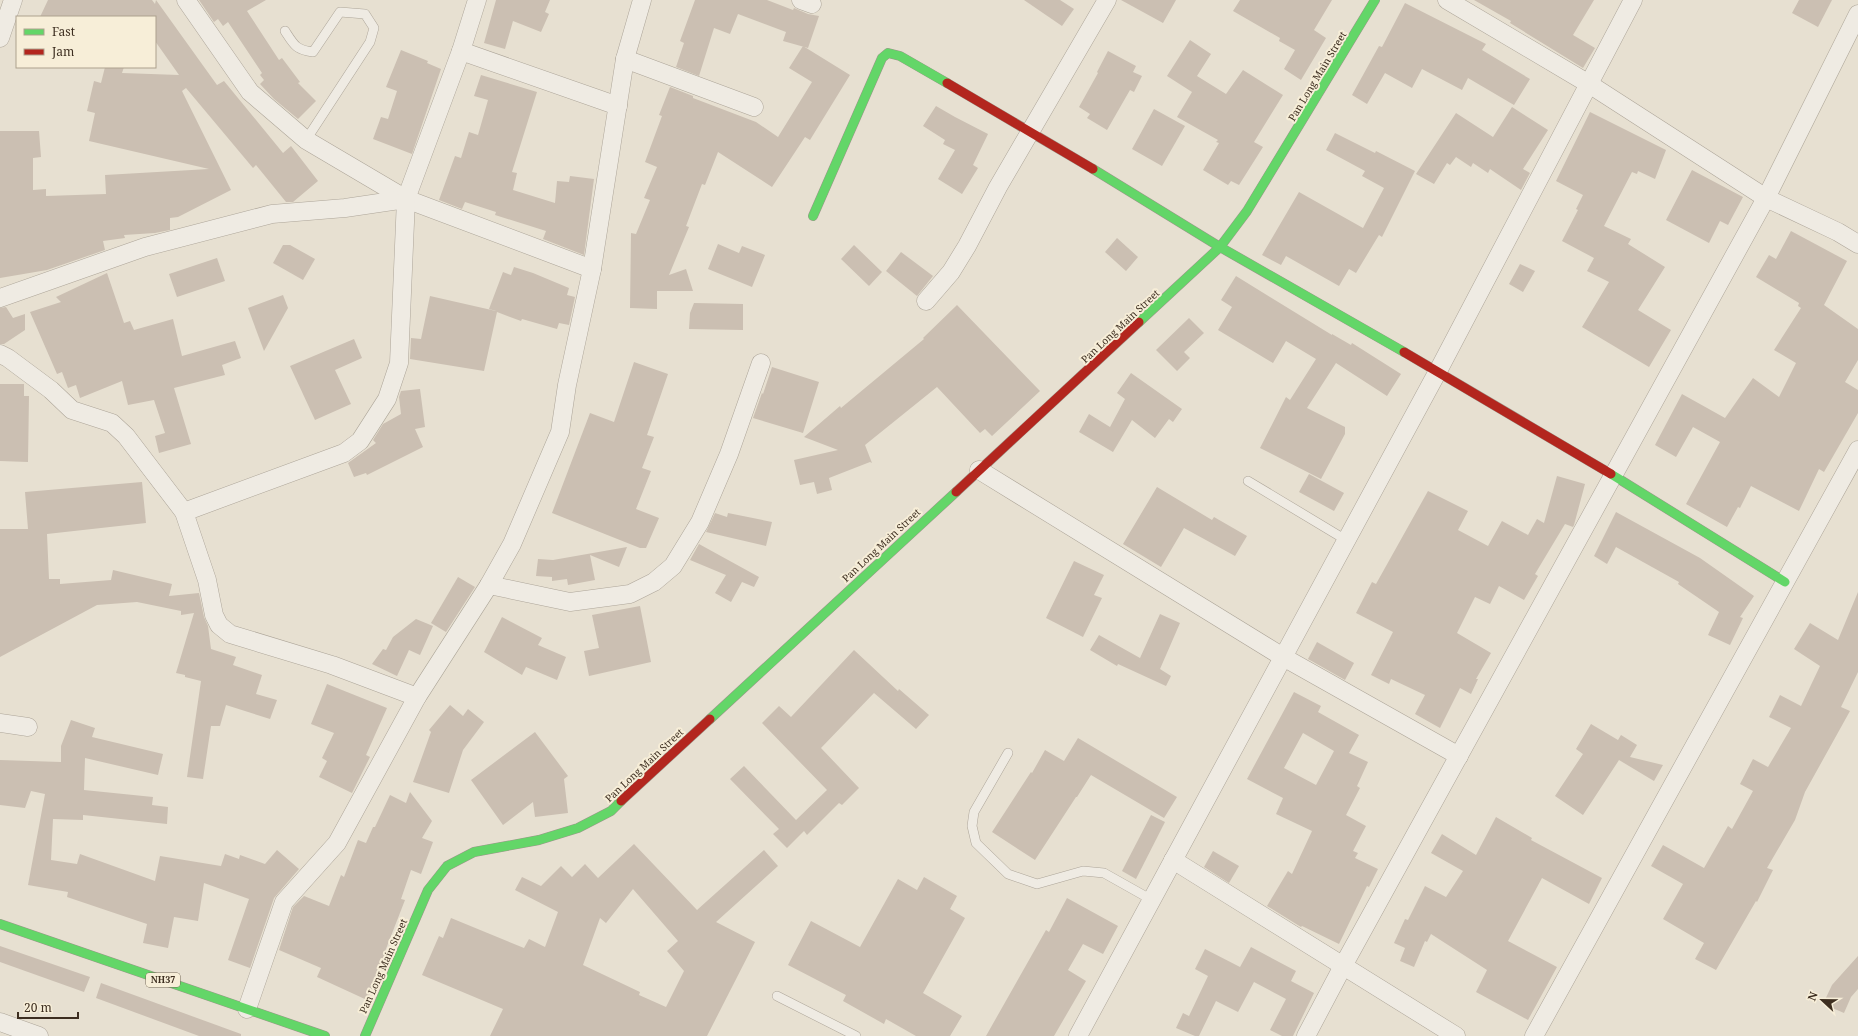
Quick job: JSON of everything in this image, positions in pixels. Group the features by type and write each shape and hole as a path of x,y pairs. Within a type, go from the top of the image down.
{"main road":[{"name":"Pan Long Main Street","path":"365,1036 428,890 447,866 474,852 539,840 578,828 611,811 1220,247 1247,211 1376,0"},
{"path":"813,216 882,58 888,53 900,56 1031,131 1220,247 1438,371 1613,475 1785,582"},
{"name":"NH37","path":"0,924 325,1036"}],"street":[{"path":"0,38 13,0"},
{"path":"186,0 250,92 306,140 406,199 592,269"},
{"path":"184,512 344,453 360,441 387,399 399,364 406,199 461,51 477,0"},
{"path":"247,1009 284,902 337,843 417,697 488,585 512,544 560,432 568,385 592,269 625,59 642,0"},
{"path":"926,302 955,266 998,187 1107,0"},
{"path":"1446,0 1588,84 1766,198 1838,232 1858,244"},
{"path":"1078,1036 1438,371 1633,0"},
{"path":"1306,1036 1343,966 1766,198 1858,14"},
{"path":"461,51 618,106"},
{"path":"625,59 754,108"},
{"path":"0,298 145,247 272,214 345,208 406,199"},
{"path":"0,354 8,358 51,390 72,410 112,423 126,436 184,512 206,580 214,615 219,624 230,634 332,665 417,697"},
{"path":"488,585 570,602 630,594 654,582 673,566 700,522 729,454 761,363"},
{"path":"1534,1036 1785,582 1852,473 1858,450"},
{"path":"979,470 1283,657 1459,756"},
{"path":"0,723 28,727"},
{"path":"1173,860 1456,1036"},
{"path":"0,1022 39,1036"}],"lane":[{"path":"285,31 294,46 302,51 313,52 340,12 365,14 374,28 370,42 306,140"},
{"path":"1248,480 1346,540"},
{"path":"1008,753 974,812 972,826 976,843 1008,874 1037,884 1083,871 1104,873 1152,900"},
{"path":"777,996 856,1036"}],"building":[{"path":"48,0 152,0 155,4 156,0 217,85 224,81 283,153 291,146 318,181 293,202 286,202 256,165 253,168 186,88 182,91 231,190 178,217 170,218 170,230 155,233 124,235 125,238 103,241 105,250 47,270 0,278 0,131 39,131 41,157 33,158 33,190 46,189 46,196 106,194 105,175 209,169 89,141 95,113 87,111 94,81 101,83 105,68 124,68 122,73 179,75 156,42 156,16 40,16"},
{"path":"199,0 266,0 247,11 279,60 282,58 300,82 298,83 316,101 298,119 274,99 260,84 264,80 260,75 262,73 228,22 223,26 218,19 214,22"},
{"path":"496,0 550,0 545,12 549,14 541,32 513,21 505,49 484,43"},
{"path":"695,0 767,0 793,10 794,8 808,14 819,16 808,48 783,41 786,32 738,14 730,34 714,28 699,76 676,67 684,43 680,41"},
{"path":"1024,0 1060,0 1074,9 1062,26"},
{"path":"1121,0 1176,0 1163,23"},
{"path":"1240,0 1332,0 1314,30 1326,38 1301,80 1284,69 1295,50 1279,41 1280,38 1233,11"},
{"path":"1474,0 1594,0 1573,35 1595,48 1583,68 1510,23 1511,21"},
{"path":"1799,0 1832,0 1818,27 1792,13"},
{"path":"1405,3 1486,44 1482,50 1530,79 1514,105 1468,78 1462,90 1422,69 1412,88 1385,73 1367,104 1352,95 1379,46 1382,47"},
{"path":"1190,40 1211,54 1197,76 1226,94 1243,70 1283,95 1254,142 1263,147 1239,185 1231,181 1228,185 1203,170 1219,143 1216,142 1218,140 1177,117 1192,92 1167,76"},
{"path":"803,46 850,75 810,140 805,137 772,187 718,152 705,185 702,184 686,226 689,227 669,275 686,269 693,291 657,291 657,309 630,308 631,233 636,234 650,200 644,198 657,167 645,162 662,116 659,115 670,87 693,96 693,98 756,122 778,137 812,82 789,68"},
{"path":"401,50 428,61 427,63 441,69 412,154 373,139 381,117 388,119 397,91 386,87"},
{"path":"1108,51 1136,66 1133,72 1142,76 1134,92 1130,90 1107,130 1087,118 1090,114 1079,107 1098,73 1097,72"},
{"path":"481,75 537,92 512,172 517,173 513,190 555,203 557,181 569,182 570,176 594,179 584,255 543,239 546,231 495,215 496,212 465,202 462,209 439,200 455,156 461,158 469,132 478,135 488,100 474,96"},
{"path":"936,106 988,134 973,165 978,168 962,194 938,179 955,150 943,144 945,140 923,126"},
{"path":"1512,107 1548,130 1523,169 1530,173 1521,190 1490,169 1488,173 1473,163 1471,167 1456,157 1450,165 1447,163 1434,184 1416,174 1456,113 1493,137"},
{"path":"1154,109 1185,126 1162,166 1132,149"},
{"path":"1590,112 1666,150 1655,179 1638,171 1637,174 1632,172 1604,226 1631,239 1628,244 1665,267 1638,310 1671,330 1649,367 1582,327 1609,282 1587,271 1594,258 1562,241 1578,210 1576,209 1583,195 1556,181"},
{"path":"1335,133 1375,153 1376,151 1415,171 1382,237 1379,235 1356,273 1349,269 1339,286 1286,256 1281,265 1262,255 1299,192 1363,228 1384,188 1362,176 1365,171 1326,150"},
{"path":"1692,170 1743,197 1728,225 1720,221 1709,243 1666,220"},
{"path":"1791,231 1847,261 1824,305 1858,329 1858,360 1845,382 1858,390 1858,413 1824,472 1819,469 1799,511 1751,486 1740,508 1738,507 1727,527 1686,504 1720,442 1693,427 1676,457 1655,445 1682,394 1725,418 1753,378 1779,397 1796,363 1774,350 1801,308 1798,306 1799,303 1756,277 1769,255 1776,259"},
{"path":"1117,238 1138,257 1126,271 1105,252"},
{"path":"718,244 739,253 742,246 765,255 752,287 708,269"},
{"path":"283,245 290,245 315,259 303,280 273,263"},
{"path":"854,245 882,272 869,286 841,259"},
{"path":"901,252 933,276 917,296 886,271"},
{"path":"217,258 225,281 177,297 169,274"},
{"path":"1520,264 1535,271 1523,292 1509,284"},
{"path":"514,267 569,288 567,295 575,297 569,325 559,323 557,329 522,319 521,321 497,312 484,371 410,359 411,338 421,339 430,296 496,311 489,309 503,272 511,275"},
{"path":"107,273 124,323 130,321 134,330 173,319 182,356 235,341 241,358 222,365 225,375 174,388 191,444 159,453 155,436 165,433 154,400 128,405 122,381 80,398 76,385 68,388 62,372 57,374 30,312 61,302 56,297"},
{"path":"1236,276 1332,335 1351,345 1352,343 1401,374 1387,396 1336,363 1307,408 1345,427 1345,434 1321,479 1260,448 1286,397 1290,400 1316,359 1286,341 1273,363 1218,330 1232,307 1221,300"},
{"path":"283,295 288,308 264,351 248,308"},
{"path":"694,303 743,304 743,330 689,329 690,313"},
{"path":"957,305 1040,391 992,436 985,429 980,433 937,387 865,445 872,463 870,462 829,478 832,490 817,494 814,482 800,485 794,460 838,450 804,437 840,406 841,408 924,339 923,338"},
{"path":"6,307 13,318 25,314 25,330 4,344 0,344 0,308"},
{"path":"1189,318 1204,333 1184,352 1190,358 1177,371 1156,350"},
{"path":"354,339 362,358 335,370 351,404 315,420 290,366"},
{"path":"634,362 668,374 647,435 654,437 642,468 651,471 636,509 659,518 646,548 640,548 552,513 590,413 614,422"},
{"path":"772,367 819,382 803,433 753,418"},
{"path":"1131,373 1182,409 1173,422 1169,419 1155,438 1132,420 1113,452 1079,432 1089,414 1110,427 1125,399 1117,393"},
{"path":"0,384 24,384 24,396 29,396 28,462 0,461"},
{"path":"420,389 425,427 415,429 423,447 367,475 366,473 354,477 348,463 376,443 373,440 383,424 401,414 399,397 401,391"},
{"path":"1309,474 1344,493 1334,511 1299,492"},
{"path":"1557,476 1585,484 1574,525 1573,527 1565,524 1535,574 1538,576 1524,600 1499,586 1490,604 1475,597 1457,633 1491,653 1476,679 1478,679 1471,694 1460,688 1440,728 1415,714 1425,695 1391,679 1389,684 1371,675 1393,632 1356,613 1372,582 1376,584 1428,491 1468,511 1458,530 1488,546 1502,521 1528,535 1537,519 1544,523"},
{"path":"142,482 146,523 47,534 49,579 60,579 60,584 111,580 113,570 172,584 169,596 199,593 204,617 208,626 211,649 236,657 233,665 262,675 256,694 277,700 270,719 226,705 220,726 211,726 203,779 187,777 201,681 176,673 194,613 181,615 181,611 137,602 97,605 0,657 0,529 28,529 25,492"},
{"path":"1157,487 1212,520 1214,517 1247,536 1235,556 1184,528 1161,567 1123,544"},
{"path":"1616,512 1700,558 1754,596 1740,617 1743,618 1730,645 1708,635 1719,612 1678,584 1679,582 1616,547 1607,564 1594,556"},
{"path":"715,513 727,517 728,513 772,522 766,546 706,532"},
{"path":"699,544 759,577 754,587 742,582 731,602 715,593 726,575 690,560"},
{"path":"627,547 619,567 590,555 595,580 568,585 567,579 552,581 552,577 536,576 538,559 553,560"},
{"path":"1074,561 1104,575 1094,595 1102,598 1083,637 1046,618"},
{"path":"458,577 475,587 446,632 431,623"},
{"path":"1858,592 1858,672 1841,707 1850,711 1805,792 1795,820 1767,868 1773,870 1757,902 1756,901 1716,970 1695,959 1704,943 1663,919 1683,884 1651,866 1663,845 1704,868 1728,826 1732,829 1753,791 1740,784 1753,759 1768,767 1791,728 1769,717 1780,695 1801,706 1820,666 1794,649 1810,623 1838,640"},
{"path":"640,606 651,662 589,676 584,651 599,648 592,615"},
{"path":"1160,614 1180,623 1160,669 1171,676 1166,686 1118,664 1117,666 1090,650 1099,635 1140,658"},
{"path":"502,617 542,638 538,645 566,657 557,680 526,667 522,675 484,652"},
{"path":"416,619 433,626 420,655 409,650 397,676 372,664 383,649 386,650 393,637"},
{"path":"1317,642 1354,663 1345,680 1308,659"},
{"path":"854,650 898,691 899,689 929,715 916,729 874,693 821,748 859,788 842,805 839,803 807,835 804,831 787,848 773,834 779,829 730,779 744,766 796,820 827,790 762,723 779,706 791,717"},
{"path":"327,684 387,708 366,755 370,757 352,793 319,777 327,761 322,758 334,733 311,724"},
{"path":"1294,692 1321,706 1318,712 1359,735 1349,753 1368,762 1357,786 1360,788 1346,815 1366,826 1353,851 1358,853 1355,858 1378,869 1369,887 1367,886 1339,944 1302,926 1301,927 1267,906 1288,871 1292,874 1312,831 1276,814 1283,798 1247,779","holes":["1303,733 1334,751 1316,785 1284,768"]},
{"path":"450,705 463,716 468,709 484,722 463,750 449,793 413,782 431,732 429,730"},
{"path":"71,720 95,728 92,737 163,754 158,775 85,758 84,790 153,797 152,805 168,807 167,824 83,815 83,820 53,819 51,860 77,864 80,854 155,881 160,856 221,866 225,854 239,859 240,855 265,864 277,850 299,869 274,898 250,968 228,960 249,899 204,883 198,921 174,917 168,948 143,943 147,924 67,897 68,892 28,885 45,794 31,791 25,808 0,805 0,760 61,762 61,746"},
{"path":"1591,724 1618,740 1621,735 1637,745 1630,757 1663,765 1654,781 1619,760 1583,815 1555,796 1583,754 1576,749"},
{"path":"535,732 568,776 564,779 568,813 535,817 533,802 503,825 471,780"},
{"path":"1078,738 1177,797 1164,818 1091,775 1035,860 992,832 1031,772 1032,773 1045,750 1064,761"},
{"path":"410,792 432,821 422,838 433,842 421,874 411,870 401,899 405,900 384,954 386,955 367,1000 317,977 321,968 279,950 293,907 304,896 329,906 341,875 344,877 358,840 366,843 390,795 406,803"},
{"path":"1151,815 1165,822 1136,879 1122,871"},
{"path":"1496,817 1532,838 1531,840 1602,878 1589,904 1542,878 1508,941 1557,967 1528,1020 1476,992 1487,970 1431,934 1427,942 1425,941 1414,967 1400,961 1405,948 1394,943 1405,919 1408,920 1425,886 1446,897 1463,871 1431,853 1442,834 1476,855"},
{"path":"634,844 697,910 764,850 778,866 716,922 755,942 707,1036 490,1036 503,1009 422,975 439,936 443,938 451,918 524,948 529,939 545,947 558,912 515,890 522,877 541,886 561,866 572,877 585,864 598,878","holes":["633,889 678,941 667,951 684,971 666,1007 639,995 640,992 583,965 600,918 606,923"]},
{"path":"1213,851 1239,866 1229,883 1204,867"},
{"path":"924,877 957,896 950,909 965,918 923,993 962,1016 950,1036 916,1036 886,1019 884,1024 843,1001 846,995 788,965 811,921 860,947 898,879 917,890"},
{"path":"1067,898 1118,926 1103,954 1083,944 1068,970 1086,981 1054,1036 986,1036 1046,930 1049,932"},
{"path":"0,946 90,977 84,992 0,962"},
{"path":"1251,947 1296,971 1291,981 1314,993 1293,1036 1282,1036 1270,1030 1286,999 1254,982 1238,1012 1216,1001 1199,1036 1195,1036 1176,1028 1183,1013 1189,1016 1208,976 1195,969 1205,949 1240,967"},
{"path":"1858,956 1858,989 1851,997 1844,1013 1823,1004 1832,985"},
{"path":"101,983 241,1034 241,1036 199,1036 96,998"}],"traffic: fast":[{"path":"1139,322 1220,247 1247,211 1375,0"},
{"path":"813,216 882,58 888,53 900,56 947,83"},
{"path":"1093,169 1220,247 1404,352"},
{"path":"1611,474 1785,582"},
{"path":"710,719 956,492"},
{"path":"365,1036 428,890 447,866 474,852 539,840 578,828 611,811 621,801"},
{"path":"0,924 325,1036"}],"traffic: jam":[{"path":"947,83 1093,169"},
{"path":"956,492 1139,322"},
{"path":"1404,352 1611,474"},
{"path":"621,801 710,719"}]}
